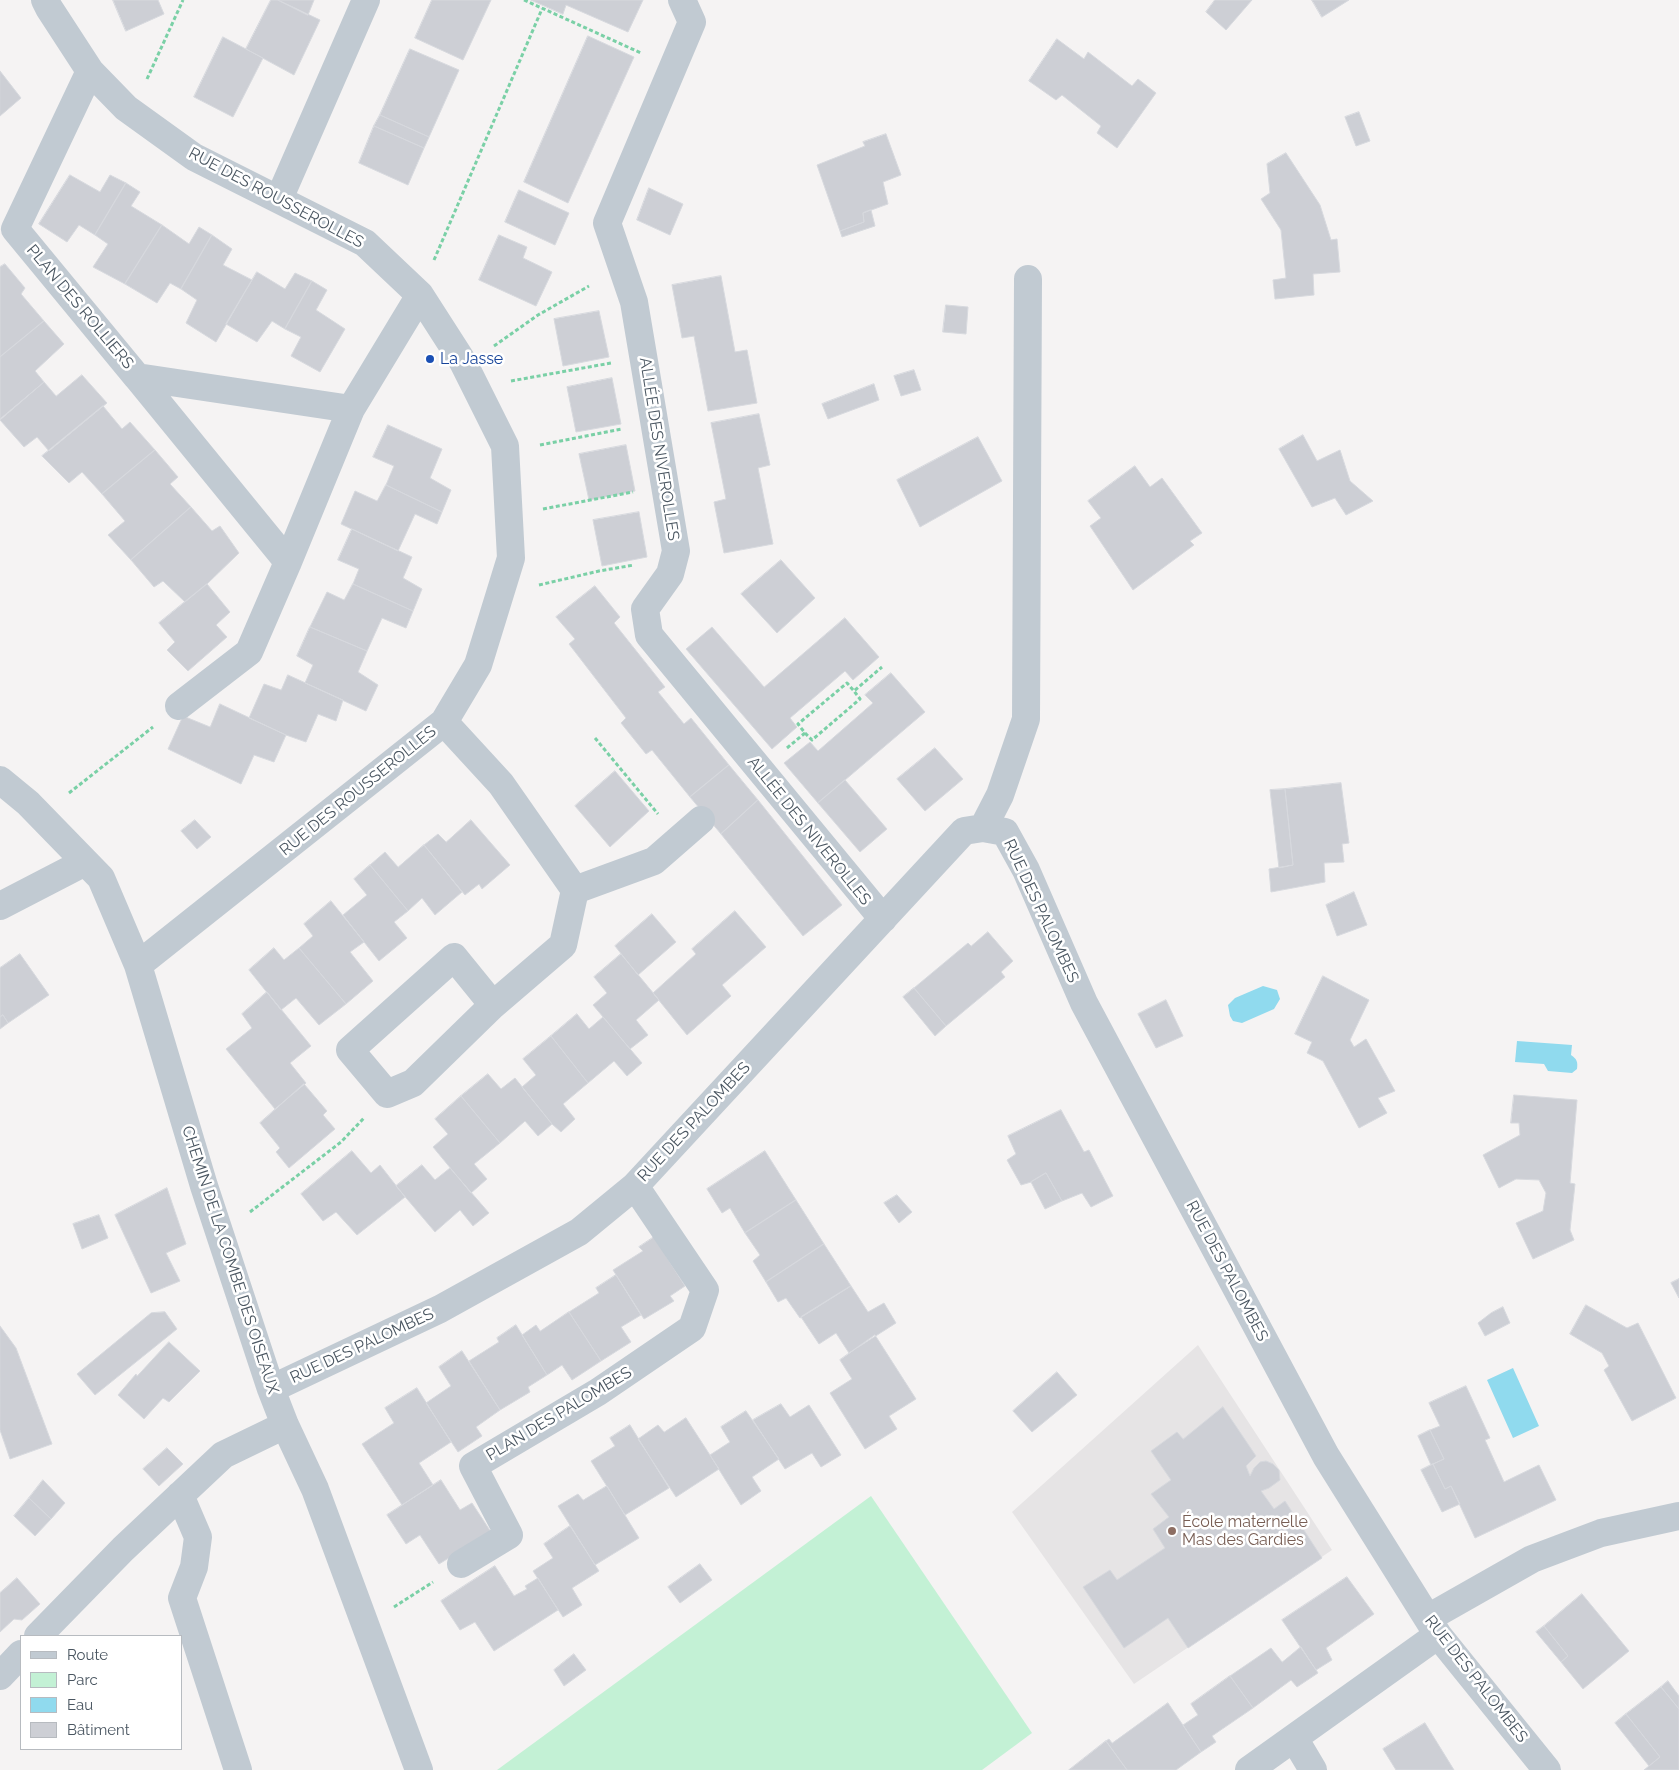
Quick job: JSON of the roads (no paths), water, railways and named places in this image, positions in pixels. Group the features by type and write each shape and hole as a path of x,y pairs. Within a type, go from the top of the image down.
{"street":[{"name":"RUE DES ROUSSEROLLES","path":"45,0 90,70 132,112 194,157 365,243 420,295 462,362 505,446 511,558 478,665 444,722 138,965"},
{"path":"278,199 366,0"},
{"name":"ALLÉE DES NIVEROLLES","path":"682,0 692,22 607,223 634,302 676,551 670,574 645,609 649,635 883,919"},
{"name":"PLAN DES ROLLIERS","path":"90,70 15,229 137,377 351,409"},
{"path":"983,828 1000,795 1026,719 1028,280"},
{"path":"179,706 248,652 288,562 351,409 420,295"},
{"path":"137,377 288,562"},
{"path":"444,722 501,784 575,890 563,945 493,1005 413,1083 387,1094 350,1050 454,957 493,1005"},
{"name":"CHEMIN DE LA COMBE DES OISEAUX","path":"0,780 28,803 101,878 138,965 204,1186 272,1389 285,1425 315,1489 418,1770"},
{"path":"575,890 654,861 701,820"},
{"name":"RUE DES PALOMBES","path":"272,1389 440,1310 578,1232 635,1186 964,831 983,828 1006,832 1026,870 1084,1004 1326,1456 1433,1627 1548,1770"},
{"path":"0,906 85,862"},
{"name":"PLAN DES PALOMBES","path":"461,1564 509,1535 472,1466 598,1392 692,1328 705,1290 635,1186"},
{"path":"39,1635 123,1549 223,1455 285,1425"},
{"path":"180,1495 198,1537 194,1567 182,1598 238,1770"},
{"path":"1249,1770 1294,1738 1433,1627 1532,1559 1602,1532 1679,1516"},
{"path":"0,1676 20,1655"},
{"path":"1294,1738 1313,1770"}],"water":[{"path":"1263,986 1277,990 1280,999 1274,1009 1242,1023 1233,1021 1228,1005 1235,998"},
{"path":"1517,1041 1572,1045 1571,1055 1577,1061 1577,1069 1572,1073 1548,1071 1544,1064 1515,1062"},
{"path":"1513,1368 1539,1426 1513,1438 1487,1380"}],"place":[{"name":"La Jasse","path":"430,359"},
{"name":"École maternelle Mas des Gardies","path":"1172,1531"}]}
